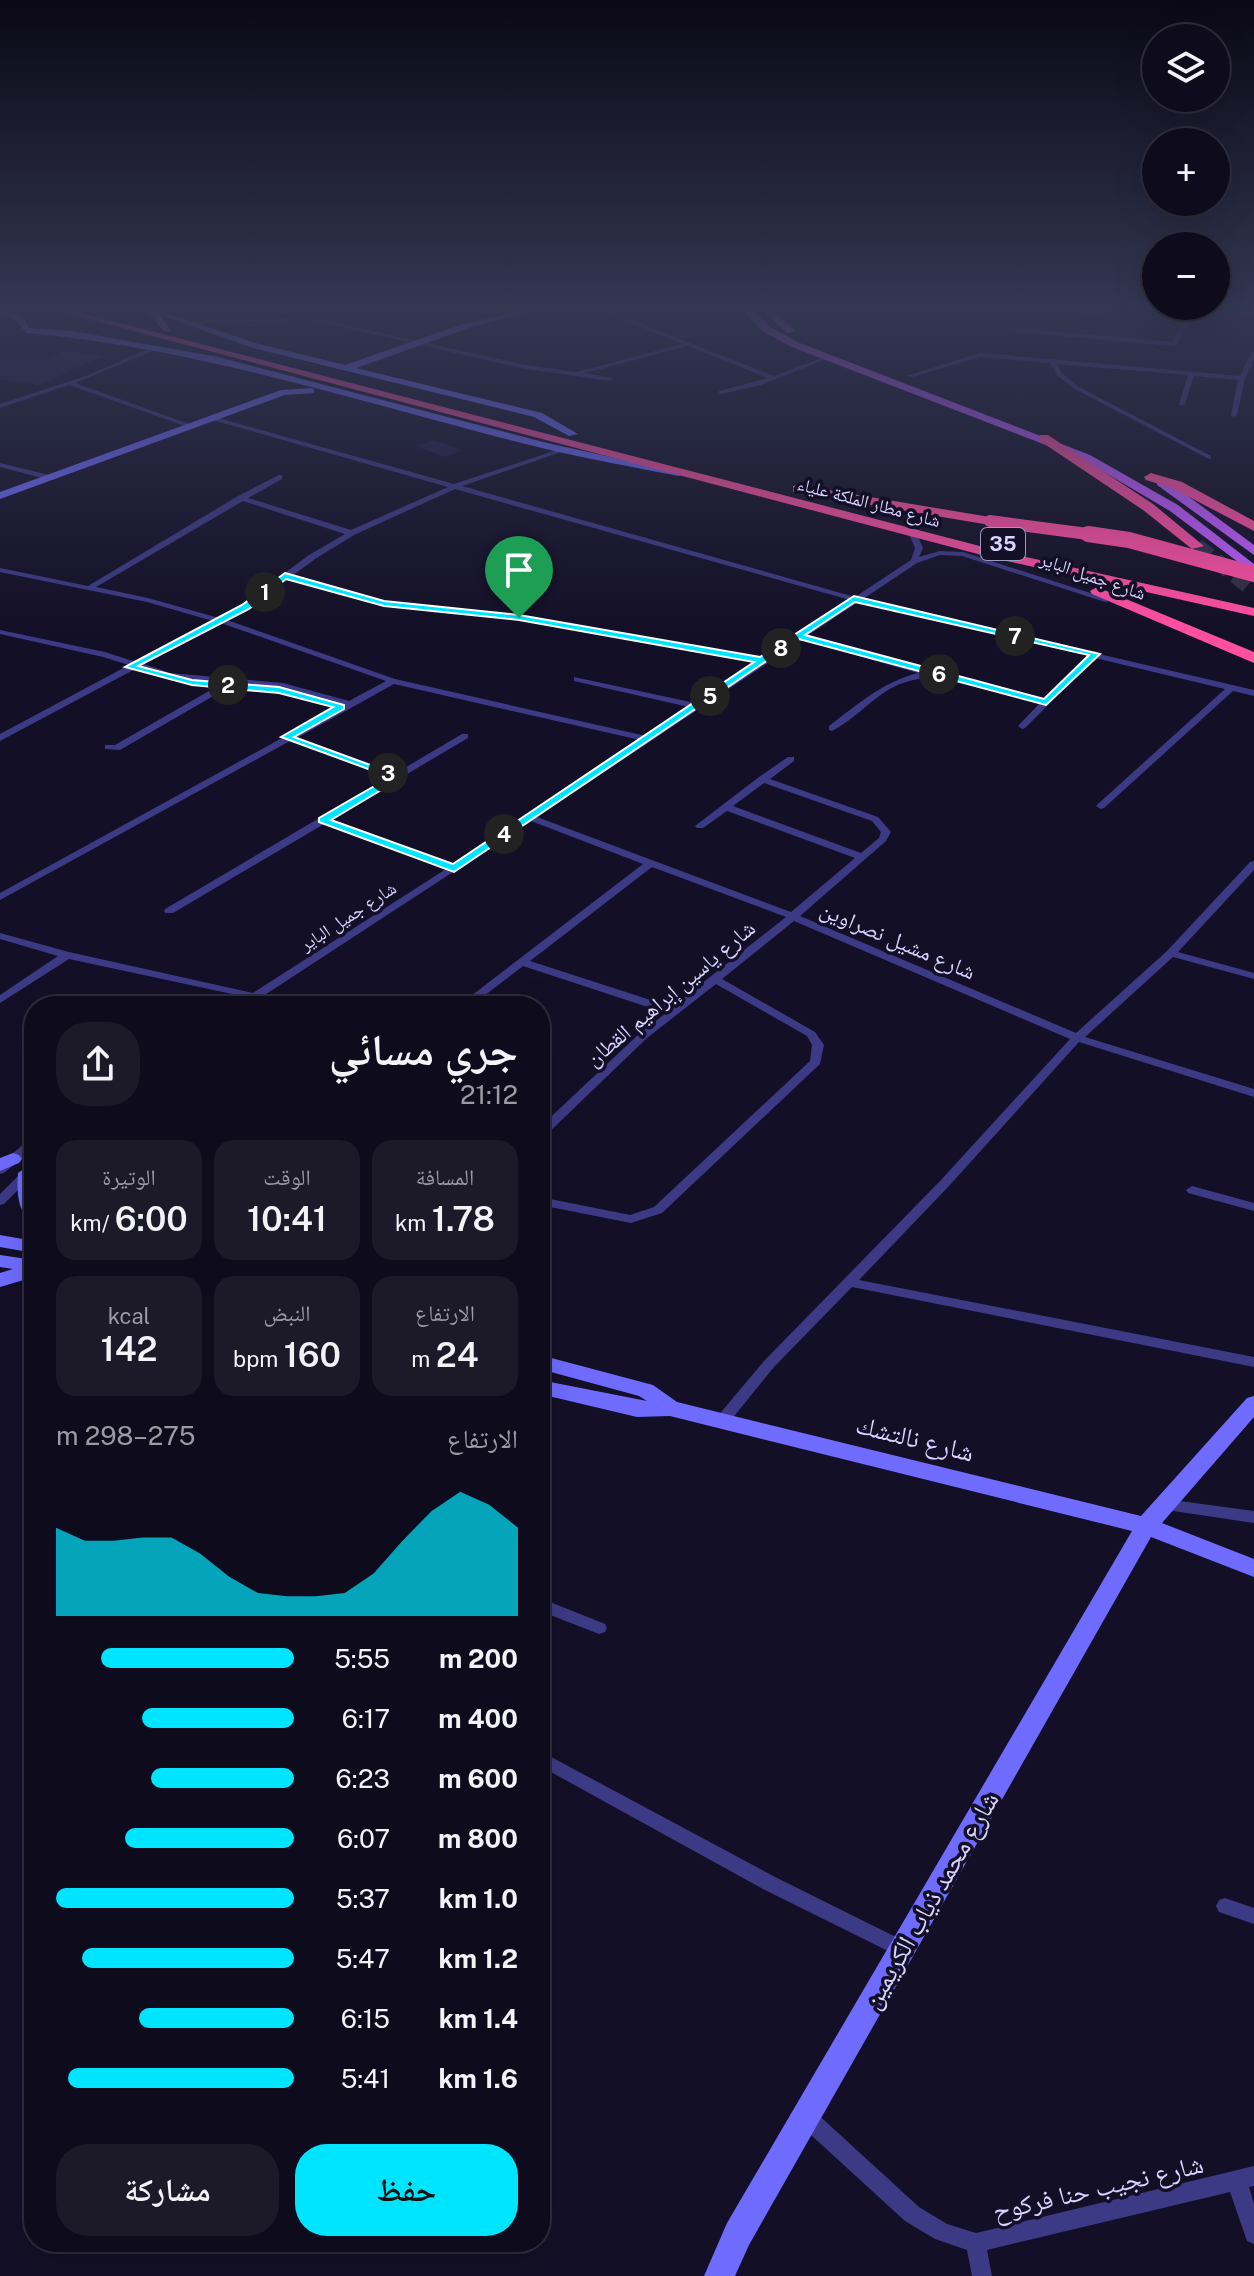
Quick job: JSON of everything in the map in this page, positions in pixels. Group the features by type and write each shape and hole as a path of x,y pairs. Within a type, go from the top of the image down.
{"highway":[{"name":"شارع مطار الملكة علياء","path":"466,416 998,555 1254,612"},
{"name":"شارع مطار الملكة علياء","path":"509,416 1100,569 1254,601"},
{"path":"1044,438 1148,507 1197,546"},
{"path":"1151,477 1177,485 1254,527"},
{"path":"754,480 990,521 1129,540 1254,572"},
{"path":"998,555 1168,619 1254,658"}],"main road":[{"path":"986,416 1044,438 1157,496 1217,538 1254,572"},
{"path":"1017,416 1123,462"},
{"path":"1137,470 1254,551"}],"street":[{"path":"162,416 190,426"},
{"path":"0,496 216,416"},
{"path":"432,416 562,450 686,474"},
{"path":"1131,416 1209,457"},
{"path":"211,418 854,599 1254,693"},
{"path":"0,738 129,664 222,621 351,533 456,486 562,450"},
{"path":"0,465 46,477"},
{"path":"92,586 279,477"},
{"path":"241,498 351,533"},
{"path":"912,532 919,548 914,561"},
{"name":"شارع جميل الباير","path":"254,996 454,868 914,561 940,553 969,555 1168,619"},
{"path":"0,570 92,586 222,621 393,681 645,738"},
{"path":"285,576 384,603 540,621 762,660"},
{"path":"0,632 129,664 164,678 279,690 344,705"},
{"path":"0,641 11,635"},
{"path":"798,636 929,674 952,676 1046,703"},
{"path":"1022,726 1095,654"},
{"path":"832,728 900,680 929,674"},
{"path":"577,679 696,706"},
{"path":"0,897 344,705 393,681"},
{"path":"223,683 117,748 106,746 123,735 223,683"},
{"path":"1101,806 1232,687"},
{"path":"123,735 135,738"},
{"path":"169,911 465,736"},
{"path":"286,737 398,777"},
{"path":"700,826 791,759"},
{"name":"شارع ياسين إبراهيم القطان","path":"550,1125 672,1011 883,839 886,832 882,824 762,779"},
{"path":"725,807 863,857"},
{"name":"شارع مشيل نصراوين","path":"528,817 792,916 1077,1038 1254,1093"},
{"path":"323,820 454,868"},
{"path":"478,996 525,963 652,862"},
{"path":"722,1421 769,1364 1077,1038 1171,953 1254,864"},
{"path":"0,936 67,955 254,996"},
{"path":"1171,953 1254,976"},
{"path":"0,1000 67,955"},
{"path":"525,963 672,1011"},
{"path":"550,1203 631,1219 658,1210 816,1062 818,1045 811,1034 715,979"},
{"path":"4,1164 24,1149"},
{"path":"0,1201 24,1176"},
{"path":"1192,1190 1254,1207"},
{"path":"0,1241 24,1245"},
{"path":"0,1261 24,1266"},
{"path":"0,1280 24,1272"},
{"path":"849,1282 1254,1362"},
{"name":"شارع نالتشك","path":"550,1365 646,1390 670,1408"},
{"name":"شارع نالتشك","path":"550,1389 637,1409 670,1408 1146,1526 1254,1568"},
{"name":"شارع محمد ذياب الكريمين","path":"719,2276 738,2234 805,2116 1146,1526 1254,1403"},
{"path":"1165,1505 1254,1517"},
{"path":"550,1608 599,1628"},
{"path":"550,1763 769,1883 902,1949"},
{"path":"1225,1906 1254,1916"},
{"name":"شارع نجيب حنا فركوح","path":"805,2116 912,2214 942,2232 976,2243 1245,2179"},
{"path":"1245,2179 1254,2234"},
{"path":"976,2243 982,2276"}],"building":[{"path":"434,440 463,450 445,457 416,446"}],"tunnel":[{"path":"1197,546 1254,590"}],"route":[{"path":"519,618 358,599 285,576 222,621 130,667 192,683 279,690 341,707 286,737 398,777 323,820 454,868 798,636 929,674 952,676 1046,703 1095,654 854,599 798,636 762,660 519,618"}]}
